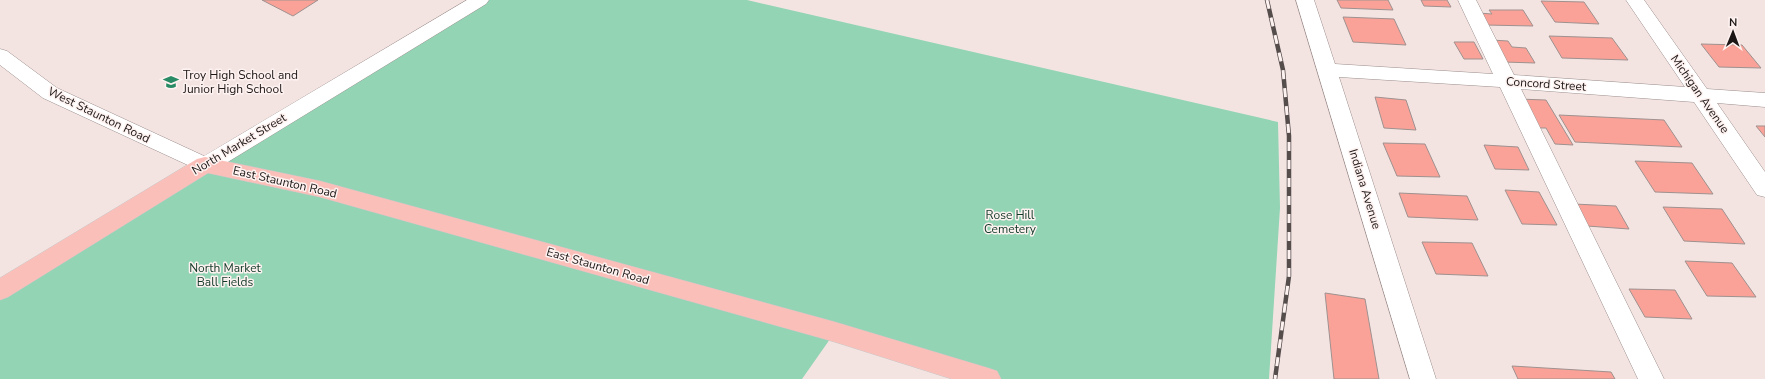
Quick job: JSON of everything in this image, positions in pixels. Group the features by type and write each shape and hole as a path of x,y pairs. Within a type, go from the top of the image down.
{"main road":[{"name":"North Market Street","path":"0,290 205,165"},
{"name":"East Staunton Road","path":"205,165 327,191 835,332 984,378"}],"street":[{"name":"North Market Street","path":"205,165 480,0"},
{"name":"Indiana Avenue","path":"1305,0 1423,379"},
{"path":"1467,0 1651,379"},
{"name":"Michigan Avenue","path":"1635,0 1765,189"},
{"name":"West Staunton Road","path":"0,55 50,92 205,165"},
{"name":"Concord Street","path":"1328,70 1507,81 1765,100"}],"green space":[{"name":"Rose Hill Cemetery","path":"480,0 747,0 1278,122 1280,208 1269,379 988,379 835,332 802,379 0,379 0,290"}],"building":[{"path":"262,0 318,0 293,16"},
{"path":"1337,0 1388,0 1393,10 1341,8"},
{"path":"1421,0 1447,0 1451,7 1424,6"},
{"path":"1541,1 1584,2 1599,24 1555,22"},
{"path":"1489,10 1523,10 1533,26 1485,25 1478,13 1492,14"},
{"path":"1343,17 1394,19 1406,45 1353,42"},
{"path":"1549,36 1612,38 1628,60 1562,58"},
{"path":"1491,40 1508,41 1512,47 1526,48 1535,63 1504,62"},
{"path":"1454,42 1474,42 1483,59 1464,59"},
{"path":"1701,44 1742,45 1761,68 1719,67"},
{"path":"1375,97 1406,100 1416,130 1384,128"},
{"path":"1518,99 1546,100 1573,145 1555,144 1546,128 1534,128"},
{"path":"1559,115 1664,120 1682,147 1575,142"},
{"path":"1756,126 1765,126 1765,137"},
{"path":"1383,143 1425,144 1440,177 1397,176"},
{"path":"1484,145 1518,147 1529,170 1495,169"},
{"path":"1635,161 1692,163 1713,194 1655,192"},
{"path":"1505,190 1539,192 1557,225 1522,224"},
{"path":"1399,193 1467,196 1478,220 1408,217"},
{"path":"1574,204 1616,206 1629,229 1587,226"},
{"path":"1663,207 1722,209 1745,244 1684,241"},
{"path":"1422,242 1472,243 1488,276 1436,274"},
{"path":"1685,261 1732,263 1756,297 1707,296"},
{"path":"1629,289 1675,290 1692,319 1645,317"},
{"path":"1325,293 1365,299 1379,379 1334,379"},
{"path":"1512,366 1611,372 1615,379 1518,379"}],"railway":[{"path":"1267,0 1283,70 1289,136 1289,276 1275,379"}],"place":[{"name":"Troy High School and Junior High School","path":"171,82"}],"park label":[{"name":"North Market Ball Fields","path":"225,275"}]}
